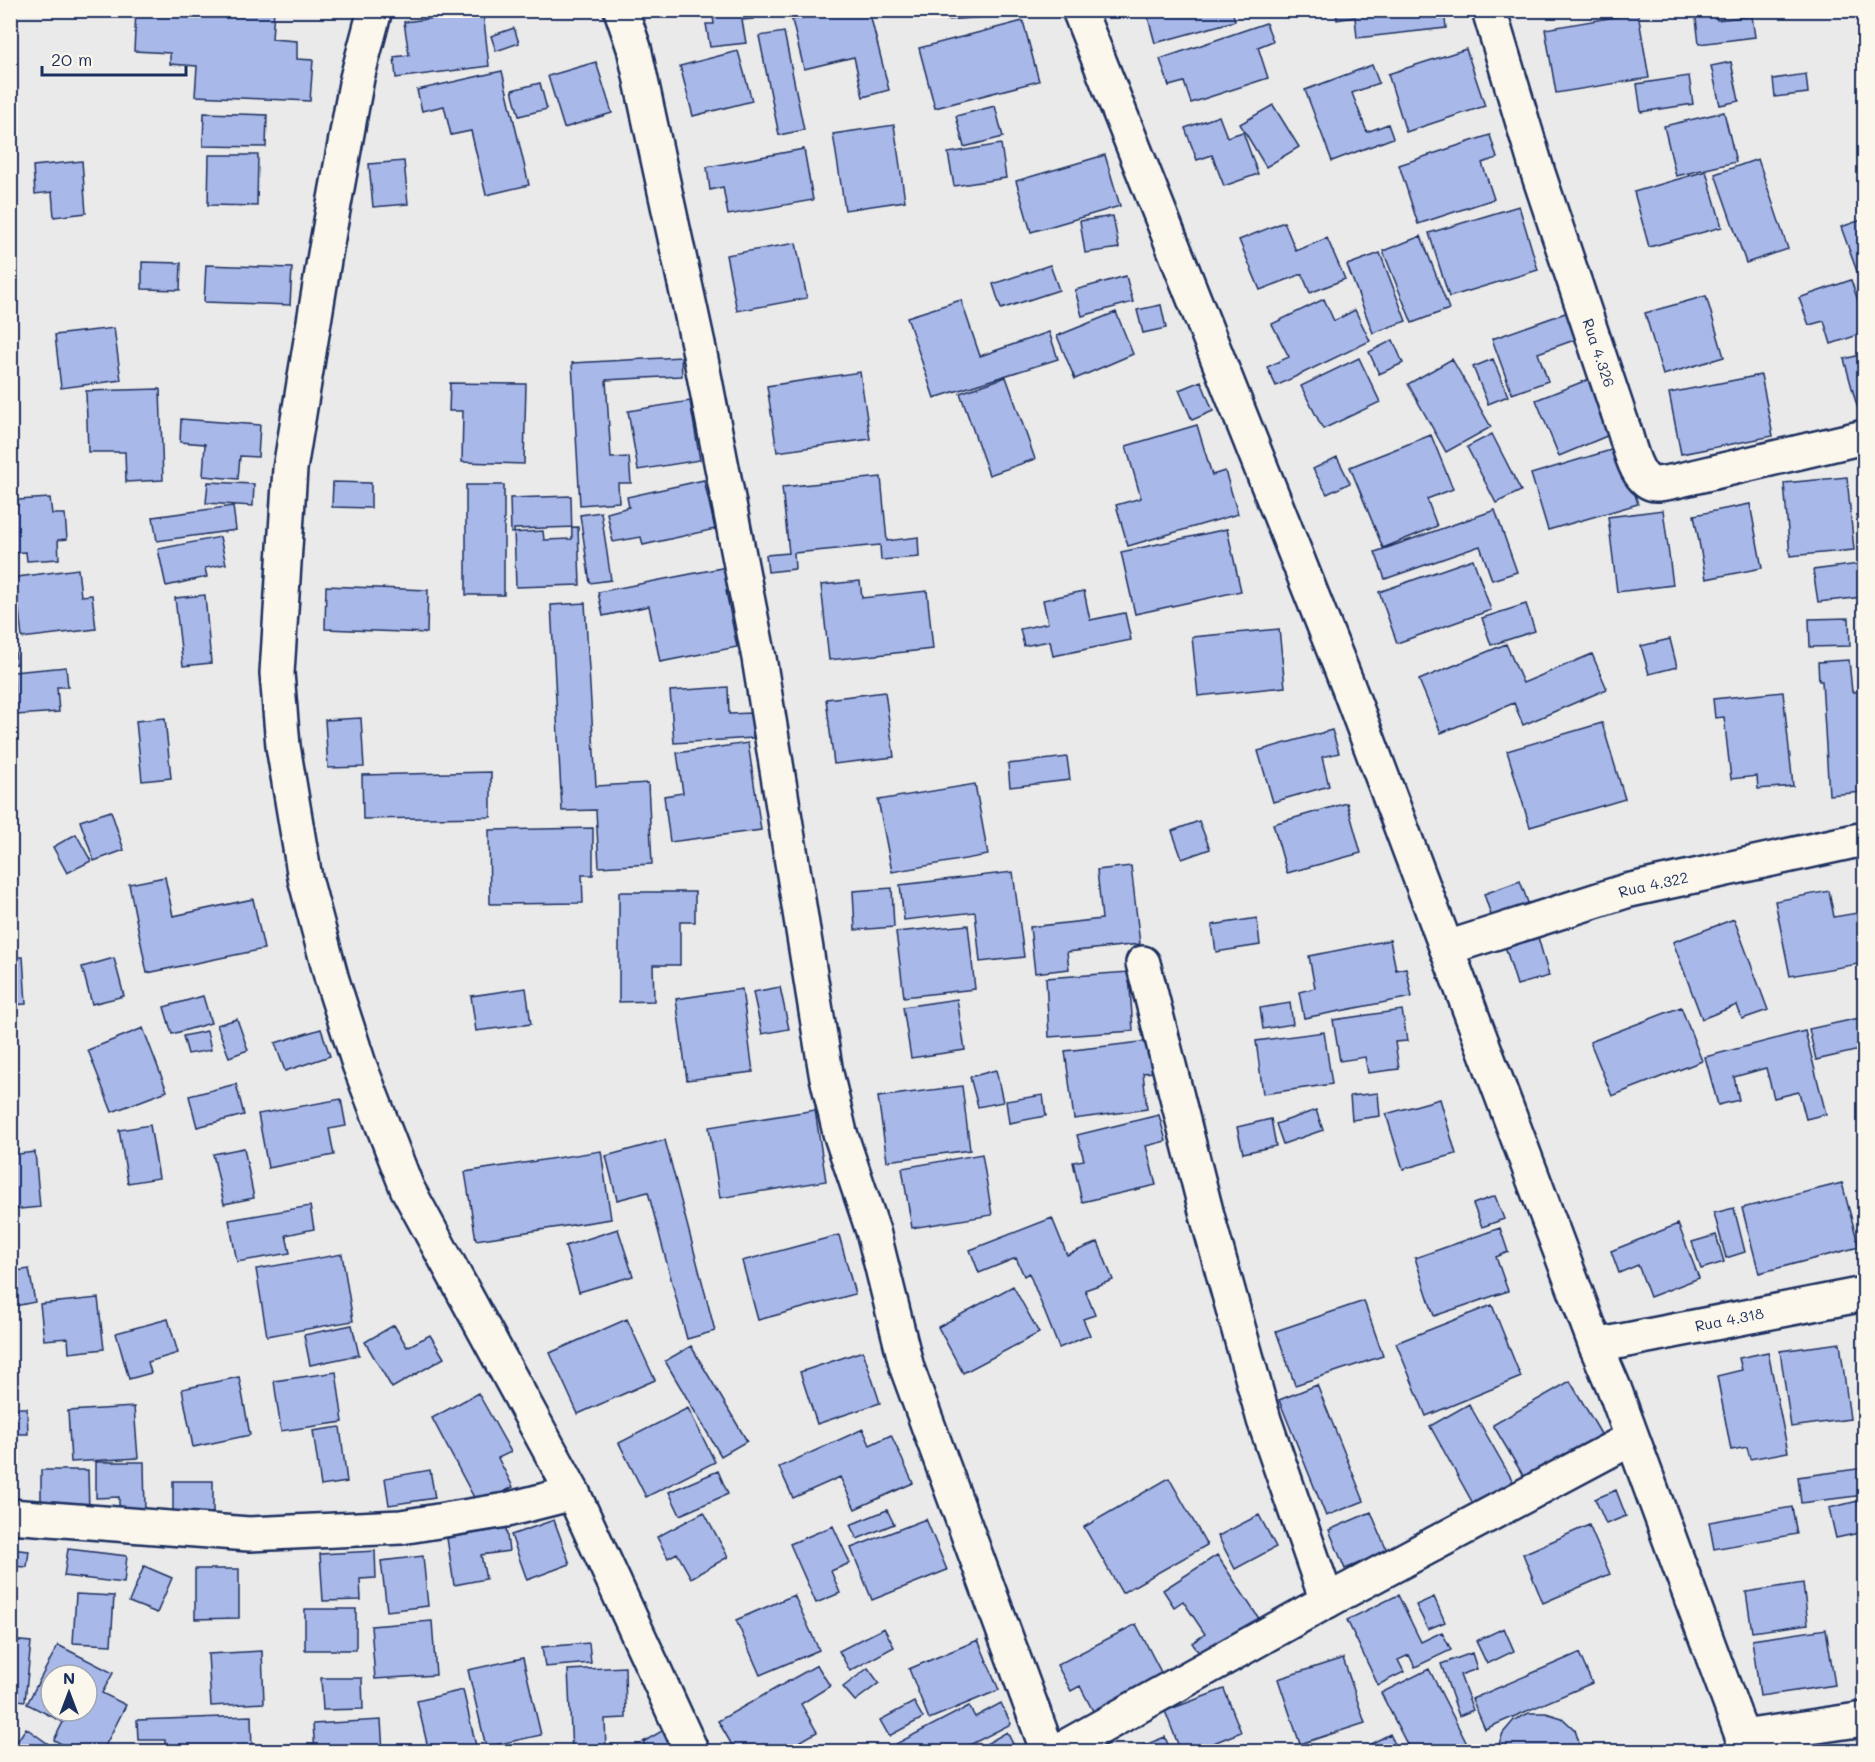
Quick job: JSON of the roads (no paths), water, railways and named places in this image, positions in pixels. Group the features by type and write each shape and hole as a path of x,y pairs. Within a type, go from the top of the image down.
{"street":[{"path":"375,10 357,78 327,242 290,469 277,673 283,746 305,878 332,980 359,1064 407,1188 573,1493 692,1752"},
{"path":"621,10 634,48 698,344 759,658 826,1073 840,1133 873,1231 907,1368 1048,1752"},
{"path":"1079,10 1331,641 1745,1744 1864,1719"},
{"name":"Rua 4.326","path":"1489,10 1538,173 1638,468 1646,480 1655,484 1676,481 1864,437"},
{"name":"Rua 4.322","path":"1447,948 1626,891 1864,839"},
{"path":"1143,963 1208,1220 1264,1420 1327,1601"},
{"name":"Rua 4.318","path":"1596,1347 1864,1294"},
{"path":"1056,1752 1327,1601 1631,1439"},
{"path":"10,1516 249,1534 401,1527 506,1510 573,1493"}]}
